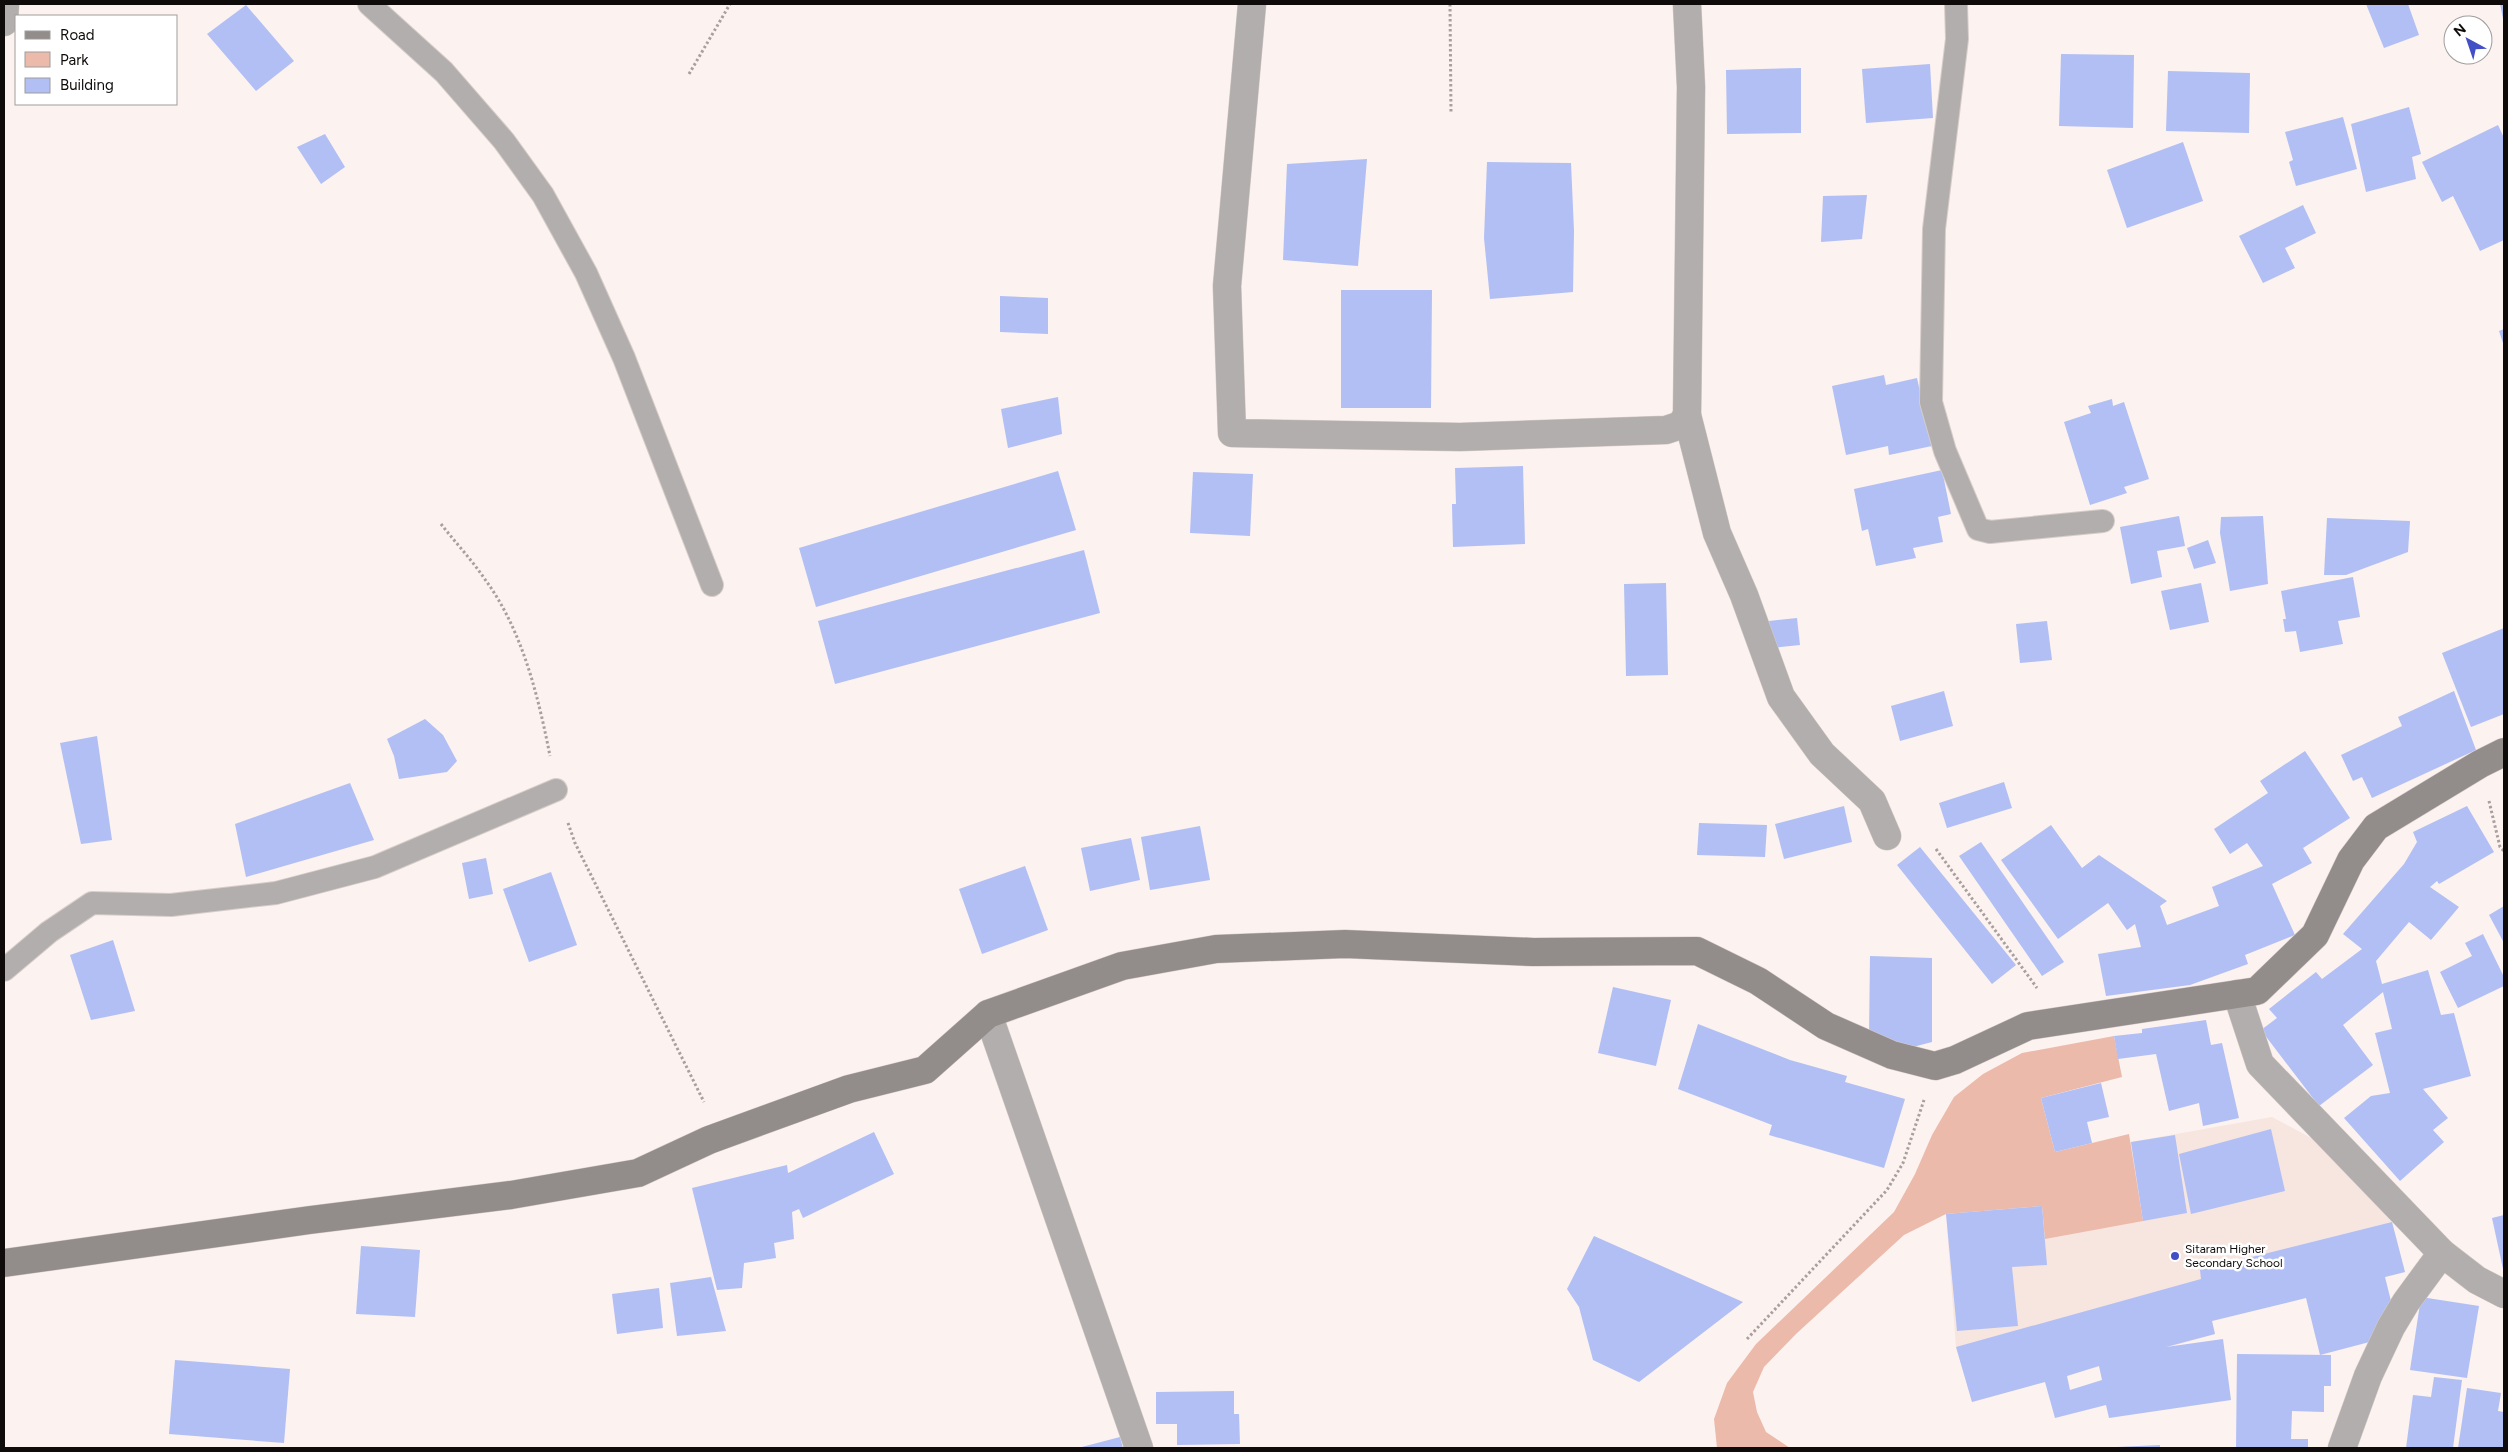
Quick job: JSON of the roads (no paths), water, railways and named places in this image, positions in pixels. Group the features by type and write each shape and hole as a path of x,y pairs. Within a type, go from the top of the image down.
{"main road":[{"path":"4,1263 310,1220 511,1195 638,1173 709,1140 849,1089 925,1070 988,1014 1122,966 1216,949 1345,944 1533,952 1697,951 1758,981 1826,1026 1892,1054 1935,1066 1971,1053 2028,1026 2257,991 2315,935 2351,860 2376,827 2480,764 2504,752"}],"street":[{"path":"4,22 5,4"},
{"path":"1252,4 1226,286 1232,434 1460,437 1666,430 1681,426 1687,415"},
{"path":"1687,4 1691,87 1687,415 1717,533 1744,595 1781,697 1822,754 1872,801 1887,836"},
{"path":"2237,994 2260,1064 2442,1253 2476,1280 2504,1294"},
{"path":"988,1014 1139,1448"},
{"path":"2342,1448 2368,1376 2391,1327 2406,1302 2442,1253"}],"lane":[{"path":"369,4 444,72 504,141 543,195 586,273 624,358 712,585"},
{"path":"1956,4 1957,39 1934,229 1931,402 1945,451 1978,529 1990,532 2103,521"},
{"path":"4,970 49,932 92,903 171,905 276,893 375,867 556,790"}],"place":[{"name":"Sitaram Higher Secondary School","path":"2175,1256"}]}
